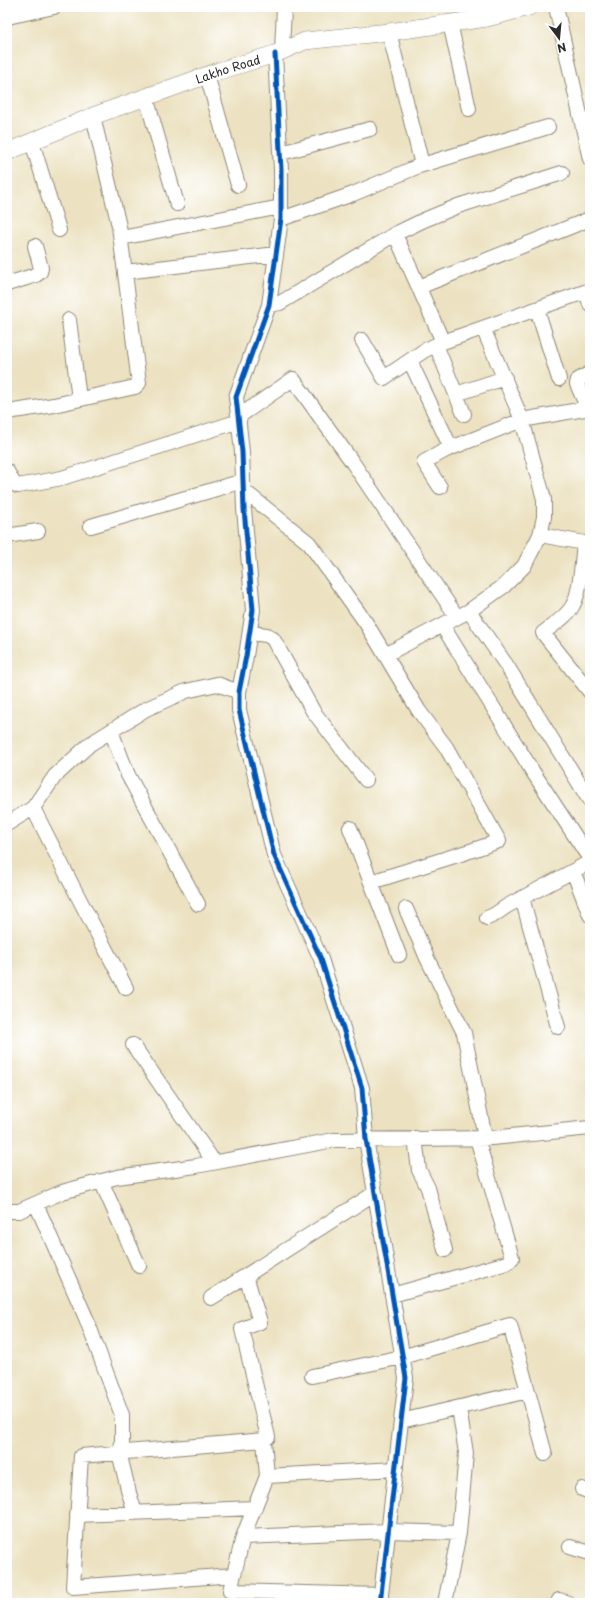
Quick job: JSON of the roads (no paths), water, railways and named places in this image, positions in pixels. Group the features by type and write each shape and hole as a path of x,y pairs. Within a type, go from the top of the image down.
{"street":[{"path":"12,16 54,7"},
{"path":"264,1440 267,1476 243,1537 230,1591 380,1599 406,1378 366,1139 362,1088 321,959 274,855 239,710 239,692 253,610 244,509 242,452 236,397 269,305 276,254 281,213 278,52 284,7"},
{"name":"Lakho Road","path":"7,152 93,116 207,75 278,52 305,41 389,32 487,18 529,7"},
{"path":"556,7 590,159"},
{"path":"450,23 469,109"},
{"path":"389,32 422,165"},
{"path":"207,75 238,185"},
{"path":"146,97 177,204"},
{"path":"7,412 54,405 135,387 139,383 121,238 93,116"},
{"path":"121,238 281,213 353,194 422,165 548,127"},
{"path":"281,153 370,129"},
{"path":"32,142 59,230"},
{"path":"269,305 280,303 394,234 458,206 562,173"},
{"path":"418,287 590,219"},
{"path":"394,234 418,287 440,343 464,414"},
{"path":"7,284 36,276 40,272 41,268 35,246"},
{"path":"125,272 276,254"},
{"path":"362,340 384,378 425,350 440,343 537,309 589,295"},
{"path":"537,309 559,379"},
{"path":"69,320 79,399"},
{"path":"385,655 463,614 504,586 524,566 540,535 544,517 544,499 522,420 483,328"},
{"path":"410,361 451,448"},
{"path":"440,487 424,462 451,448 522,420 589,408 577,384 578,380 590,373"},
{"path":"456,394 505,378"},
{"path":"7,471 14,484 18,486 62,478 239,419 293,379 463,614 512,673 590,801"},
{"path":"91,526 243,486"},
{"path":"243,486 309,543 366,623 419,711 446,747 499,841 371,882"},
{"path":"7,536 38,531"},
{"path":"540,535 587,543 577,596 573,605 562,618 543,632 590,692"},
{"path":"442,625 533,772 590,860 573,872 487,918"},
{"path":"250,632 267,635 273,639 313,711 366,780"},
{"path":"7,824 33,808 55,776 90,744 146,709 186,690 217,684 239,692"},
{"path":"111,731 128,775 198,904"},
{"path":"33,808 126,988"},
{"path":"350,828 400,955"},
{"path":"573,872 590,915"},
{"path":"522,898 558,1027"},
{"path":"392,1295 507,1263 512,1258 481,1138 464,1034 427,958 406,909"},
{"path":"133,1045 214,1162"},
{"path":"7,1211 19,1212 62,1192 117,1177 214,1162 334,1140 481,1138 590,1128"},
{"path":"415,1138 419,1170 428,1188 445,1250"},
{"path":"101,1181 139,1266"},
{"path":"211,1298 375,1193"},
{"path":"36,1204 86,1318 122,1415 122,1444 119,1452 129,1493 136,1512"},
{"path":"234,1575 73,1587 81,1456 264,1440 268,1437 242,1329 260,1322 246,1276"},
{"path":"312,1376 402,1357 510,1325 545,1454"},
{"path":"401,1422 528,1391"},
{"path":"445,1603 459,1533 466,1453 459,1408"},
{"path":"267,1476 396,1469"},
{"path":"77,1515 255,1508"},
{"path":"243,1537 388,1531 459,1533"},
{"path":"570,1547 590,1553"}]}
